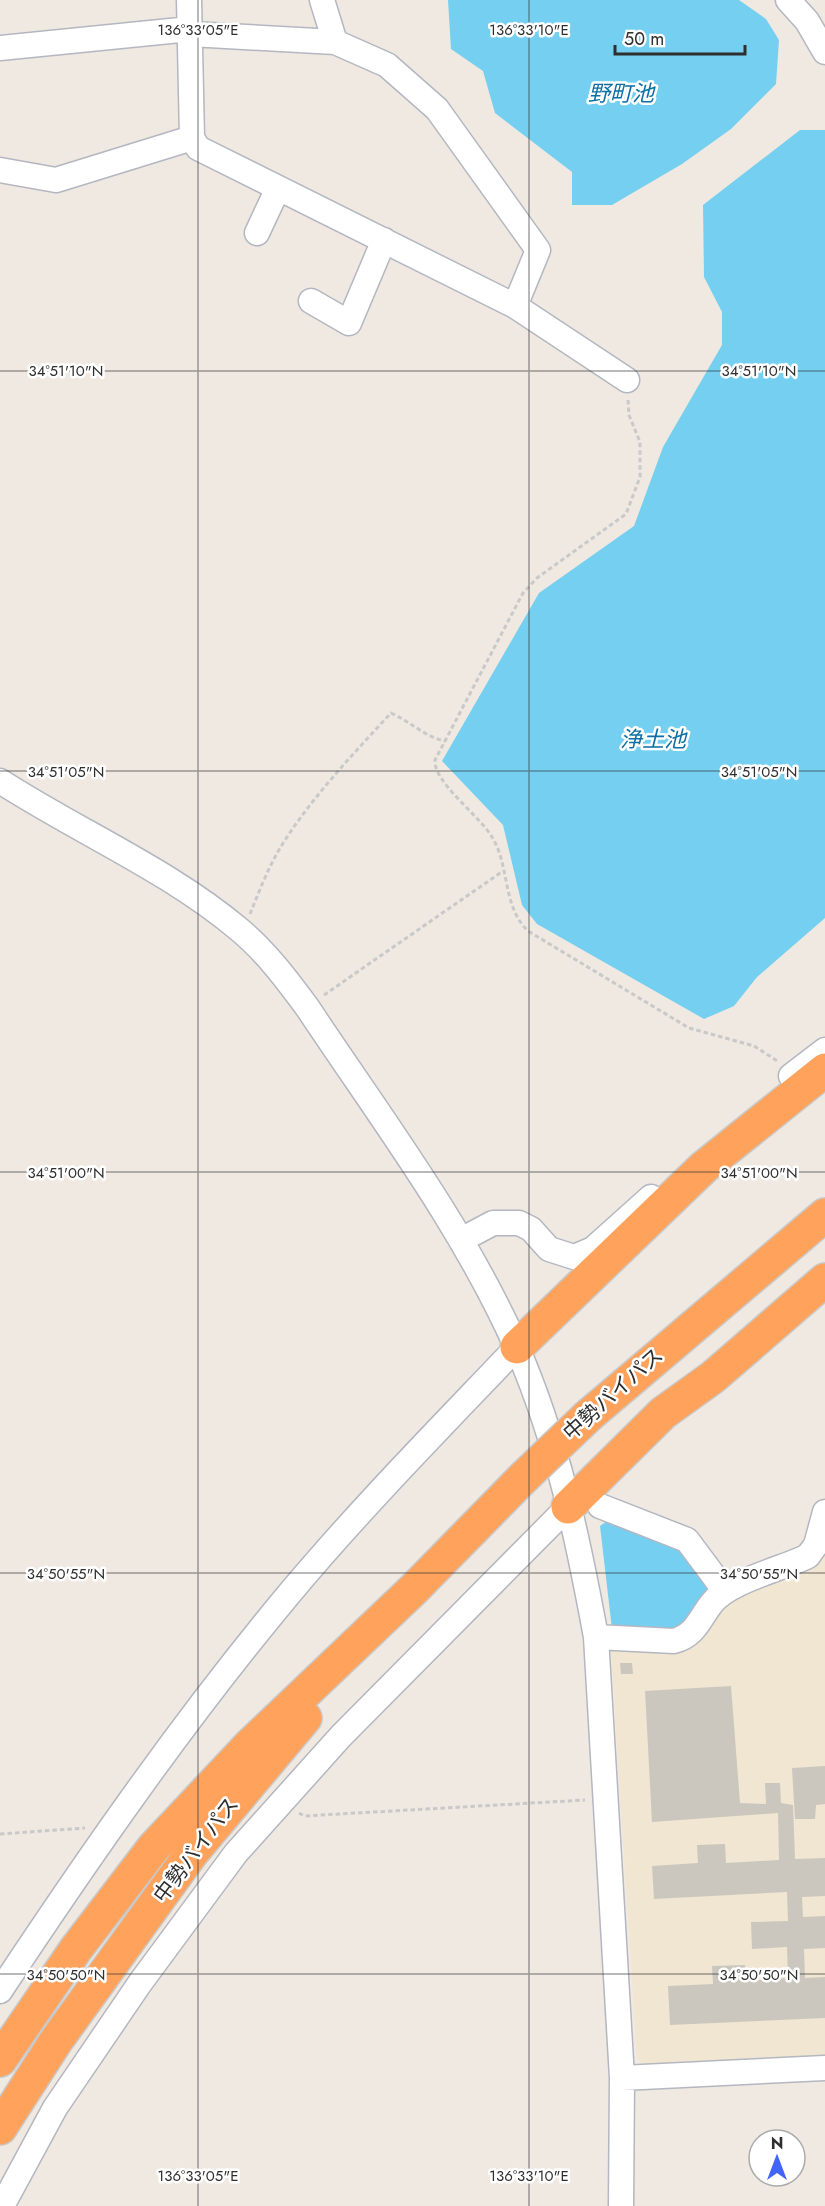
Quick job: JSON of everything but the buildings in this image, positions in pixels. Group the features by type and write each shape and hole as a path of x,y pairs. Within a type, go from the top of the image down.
{"highway":[{"path":"517,1347 704,1167 810,1072"},
{"name":"中勢バイパス","path":"0,2060 76,1949 154,1847 249,1746 415,1588 522,1478 588,1416 825,1215"},
{"path":"568,1507 663,1413 713,1377 825,1280"},
{"name":"中勢バイパス","path":"0,2128 56,2041 190,1854 415,1588"}],"street":[{"path":"189,0 192,138 198,148 515,306 627,380"},
{"path":"322,0 335,42"},
{"path":"788,0 807,21 825,52"},
{"path":"0,48 190,31 335,42 387,65 437,109 538,250 515,306"},
{"path":"0,170 56,180 192,138"},
{"path":"257,233 278,188"},
{"path":"311,301 345,329 384,240"},
{"path":"0,781 178,885 242,932 281,973 307,1007 461,1240 517,1347 544,1418 568,1507 596,1637 622,2078 621,2206"},
{"path":"461,1240 493,1223 506,1221 531,1229 549,1249 562,1254 574,1257 593,1249 677,1173 810,1072 825,1050"},
{"path":"0,1991 112,1826 289,1595 386,1484 517,1347"},
{"path":"600,1506 687,1540 725,1591"},
{"path":"2,2206 55,2108 140,1983 236,1853 280,1801 568,1507"},
{"path":"596,1637 674,1641 684,1638 696,1629 712,1603 725,1591 808,1556 816,1545 825,1512"},
{"path":"622,2078 825,2068"}],"path":[{"path":"627,380 629,415 640,442 640,477 626,514 537,578 523,593 445,741 435,768 441,779 475,813 494,838 518,921 528,931 689,1028 754,1046 810,1072"},
{"path":"242,932 269,869 286,839 349,758 391,713 412,723 428,737 445,741"},
{"path":"307,1007 502,871"},
{"path":"280,1801 304,1816 607,1798"},
{"path":"0,1834 112,1826"}],"shaded area":[{"path":"825,1548 825,2058 647,2068 637,2057 611,1652 724,1601"}],"water":[{"name":"野町池","path":"448,0 739,0 766,19 779,40 776,84 731,129 682,164 612,205 572,205 572,172 495,113 483,71 451,49"},
{"name":"浄土池","path":"800,130 825,130 825,918 757,977 734,1006 704,1019 537,924 522,905 503,825 442,761 539,593 634,526 663,447 722,345 722,312 704,277 703,205"},
{"path":"607,1521 687,1552 711,1587 692,1616 672,1632 612,1629 600,1526"}]}
